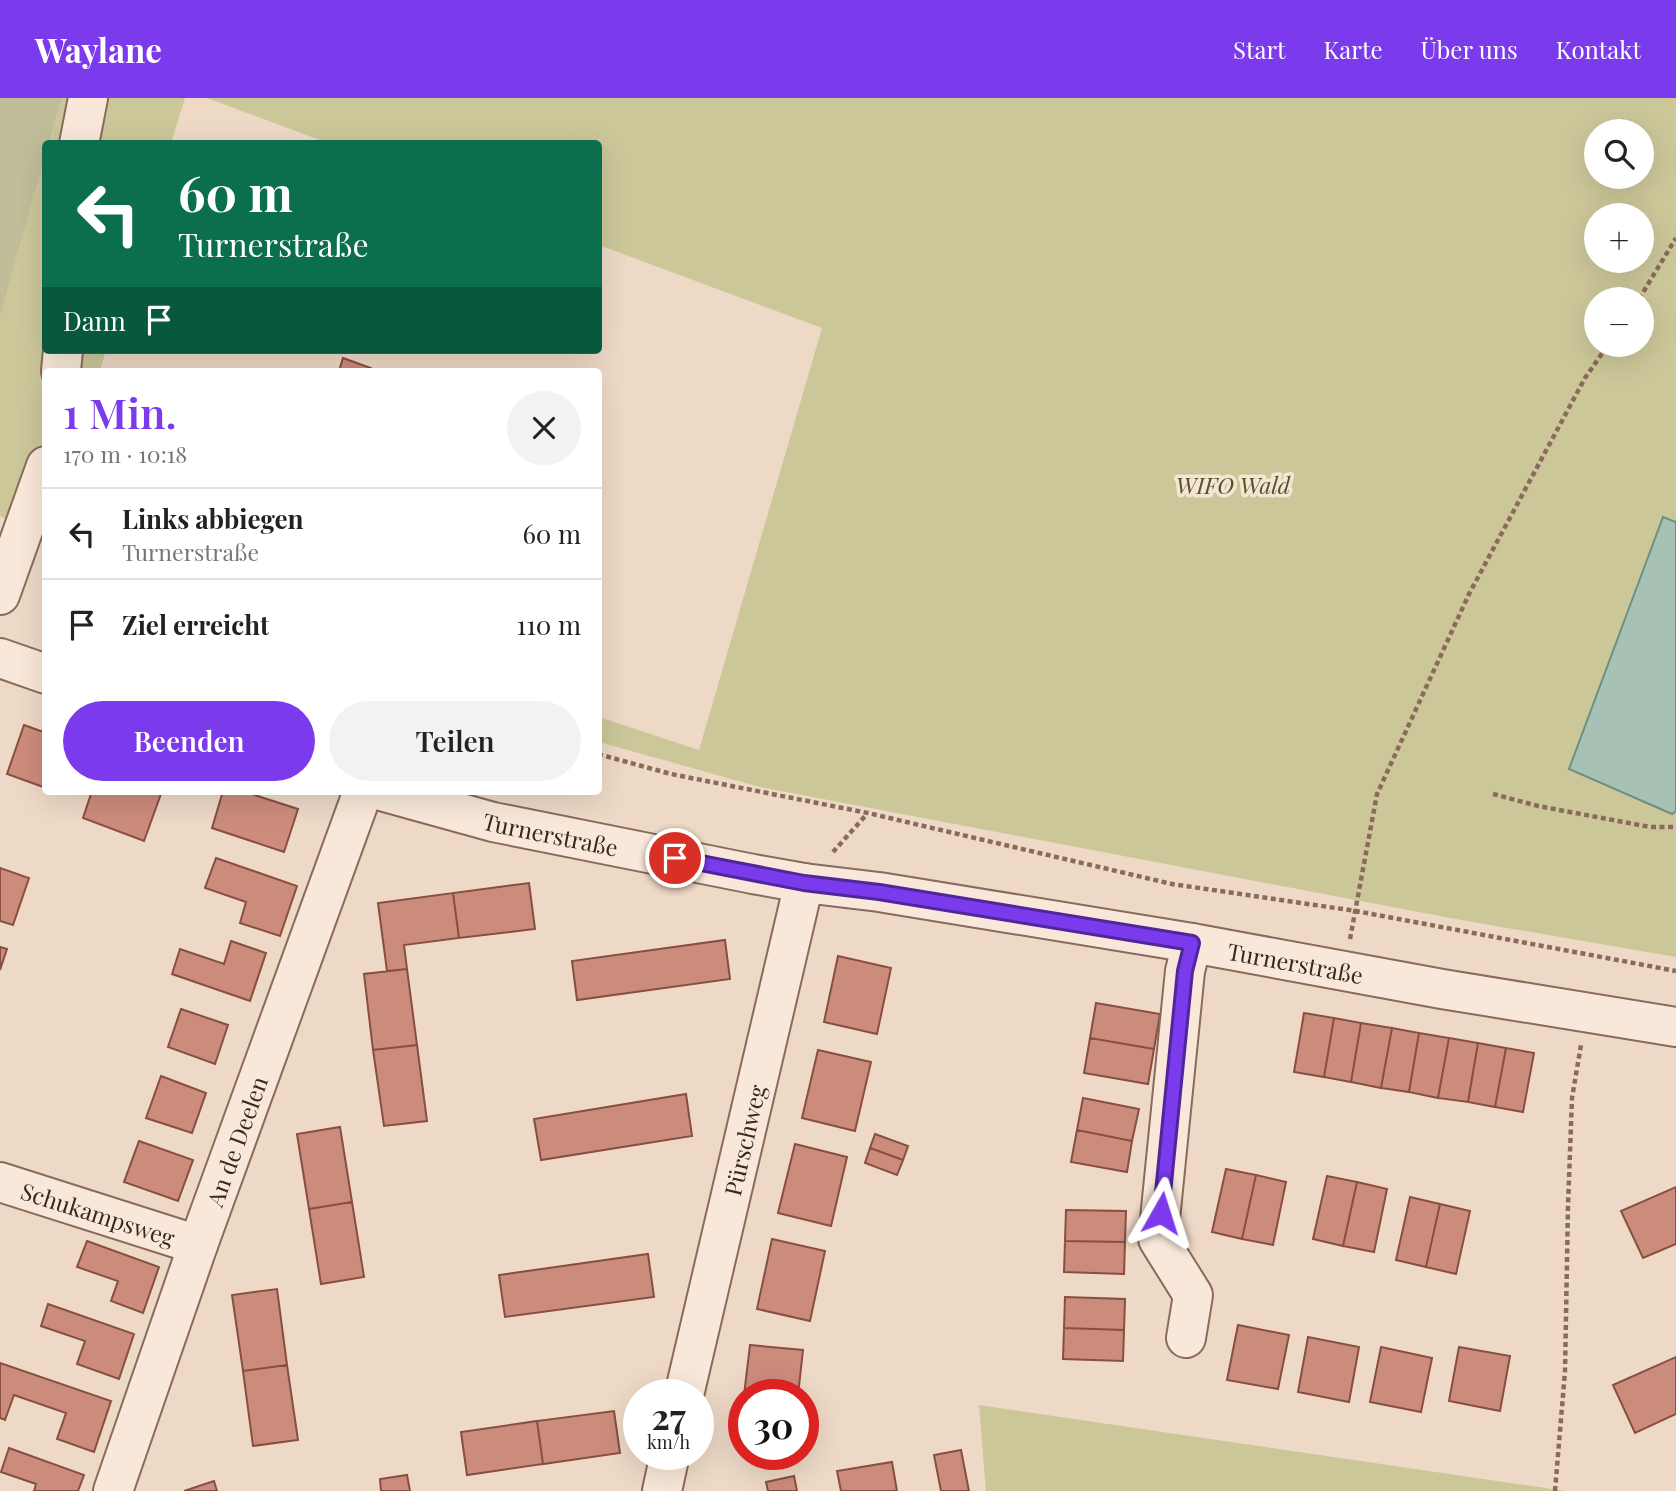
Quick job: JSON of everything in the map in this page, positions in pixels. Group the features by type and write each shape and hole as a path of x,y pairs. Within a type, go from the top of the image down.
{"street":[{"path":"80,140 88,98"},
{"path":"0,596 42,477"},
{"path":"0,658 42,673"},
{"name":"An de Deelen","path":"113,1491 198,1245 362,795"},
{"name":"Turnerstraße","path":"395,795 493,822 804,883 879,892 1192,943 1442,989 1676,1027"},
{"name":"Pürschweg","path":"688,1379 804,883"},
{"path":"1186,1338 1193,1295 1158,1238 1185,971 1192,943"},
{"name":"Schukampsweg","path":"0,1182 198,1245"},
{"path":"662,1491 667,1470"}],"path":[{"path":"1646,287 1676,238"},
{"path":"1343,970 1377,794 1469,594 1585,378 1600,357"},
{"path":"602,755 671,774 868,814 1172,884 1356,911 1676,971"},
{"path":"1493,794 1538,806 1650,827 1676,827"},
{"path":"804,883 868,814"},
{"path":"1555,1491 1565,1371 1572,1098 1586,1013"}],"green space":[{"path":"62,98 185,98 172,140 50,140"},
{"name":"WIFO Wald","path":"207,98 1676,98 1676,957 1461,920 760,787 602,743 602,718 699,750 822,328 602,246 602,140 320,140"},
{"path":"42,167 42,354 105,354 101,368 42,368 42,536 0,516 0,317"},
{"path":"979,1405 1566,1491 986,1491"}],"shaded area":[{"path":"0,98 62,98 50,140 42,140 42,167 0,317"},
{"path":"1663,517 1676,522 1676,811 1672,814 1569,769"}],"building":[{"path":"343,358 371,368 340,368"},
{"path":"24,725 42,732 42,787 7,774"},
{"path":"91,795 161,795 144,841 83,818"},
{"path":"222,795 254,795 298,809 284,852 212,828"},
{"path":"216,858 297,886 280,936 240,923 246,902 205,888"},
{"path":"0,868 29,878 13,925 0,921"},
{"path":"529,883 535,929 459,938 453,893"},
{"path":"453,893 459,938 404,945 407,969 387,971 378,903"},
{"path":"725,940 730,979 577,1000 572,961"},
{"path":"231,941 266,953 250,1001 172,974 180,949 224,964"},
{"path":"0,947 7,949 0,970"},
{"path":"838,956 891,968 877,1034 824,1022"},
{"path":"407,969 417,1045 373,1050 364,974"},
{"path":"1096,1003 1160,1014 1154,1049 1090,1038"},
{"path":"181,1009 228,1025 215,1064 168,1047"},
{"path":"1304,1013 1334,1018 1324,1077 1294,1072"},
{"path":"1334,1018 1361,1023 1351,1082 1324,1077"},
{"path":"1361,1023 1392,1028 1381,1088 1351,1082"},
{"path":"1392,1028 1419,1033 1409,1092 1381,1088"},
{"path":"1419,1033 1449,1038 1438,1098 1409,1092"},
{"path":"1090,1038 1154,1049 1148,1084 1084,1073"},
{"path":"1449,1038 1478,1043 1468,1102 1438,1098"},
{"path":"1478,1043 1506,1048 1495,1107 1468,1102"},
{"path":"417,1045 427,1121 384,1126 373,1050"},
{"path":"1506,1048 1534,1053 1523,1112 1495,1107"},
{"path":"818,1050 871,1062 855,1131 802,1118"},
{"path":"161,1076 206,1093 192,1133 146,1118"},
{"path":"686,1094 692,1136 541,1160 534,1119"},
{"path":"1083,1098 1139,1109 1132,1141 1077,1130"},
{"path":"340,1127 352,1202 309,1209 297,1134"},
{"path":"1077,1130 1132,1141 1127,1172 1071,1162"},
{"path":"875,1134 908,1146 903,1160 870,1148"},
{"path":"139,1141 193,1160 178,1201 124,1182"},
{"path":"795,1144 847,1157 831,1226 778,1213"},
{"path":"870,1148 903,1160 897,1175 865,1163"},
{"path":"1226,1169 1256,1175 1242,1239 1212,1232"},
{"path":"1256,1175 1286,1182 1273,1245 1242,1239"},
{"path":"1327,1176 1357,1182 1343,1246 1313,1239"},
{"path":"1357,1182 1387,1189 1374,1252 1343,1246"},
{"path":"1676,1187 1676,1244 1643,1258 1621,1211"},
{"path":"1410,1197 1440,1204 1426,1267 1396,1260"},
{"path":"352,1202 364,1277 321,1284 309,1209"},
{"path":"1440,1204 1470,1211 1456,1274 1426,1267"},
{"path":"1066,1210 1126,1211 1125,1242 1065,1241"},
{"path":"772,1239 825,1251 810,1321 757,1309"},
{"path":"87,1241 159,1267 143,1313 111,1301 118,1281 77,1267"},
{"path":"1065,1241 1125,1242 1124,1274 1064,1272"},
{"path":"648,1254 654,1297 505,1317 499,1275"},
{"path":"277,1289 287,1365 243,1371 232,1295"},
{"path":"1065,1297 1125,1299 1124,1330 1064,1328"},
{"path":"48,1304 134,1334 119,1379 77,1364 85,1341 41,1326"},
{"path":"1238,1325 1289,1335 1278,1389 1227,1380"},
{"path":"1064,1328 1124,1330 1123,1361 1063,1359"},
{"path":"1308,1337 1359,1347 1349,1402 1298,1392"},
{"path":"750,1345 803,1350 800,1379 746,1379"},
{"path":"1381,1347 1432,1358 1421,1412 1370,1402"},
{"path":"1459,1347 1510,1356 1500,1411 1449,1401"},
{"path":"1676,1357 1676,1414 1635,1433 1613,1385"},
{"path":"0,1363 111,1401 94,1452 57,1439 66,1413 14,1395 5,1420 0,1418"},
{"path":"287,1365 298,1440 253,1446 243,1371"},
{"path":"614,1411 620,1453 543,1464 537,1421"},
{"path":"537,1421 543,1464 467,1475 461,1432"},
{"path":"9,1448 84,1475 78,1491 34,1491 36,1484 1,1472"},
{"path":"961,1450 969,1491 941,1491 934,1455"},
{"path":"892,1462 897,1491 841,1491 837,1471"},
{"path":"407,1475 410,1491 381,1491 380,1479"},
{"path":"794,1476 797,1491 768,1491 766,1482"},
{"path":"214,1481 217,1491 184,1491"}],"route":[{"path":"675,858 804,883 879,892 1192,943 1185,971 1161,1213"}]}
